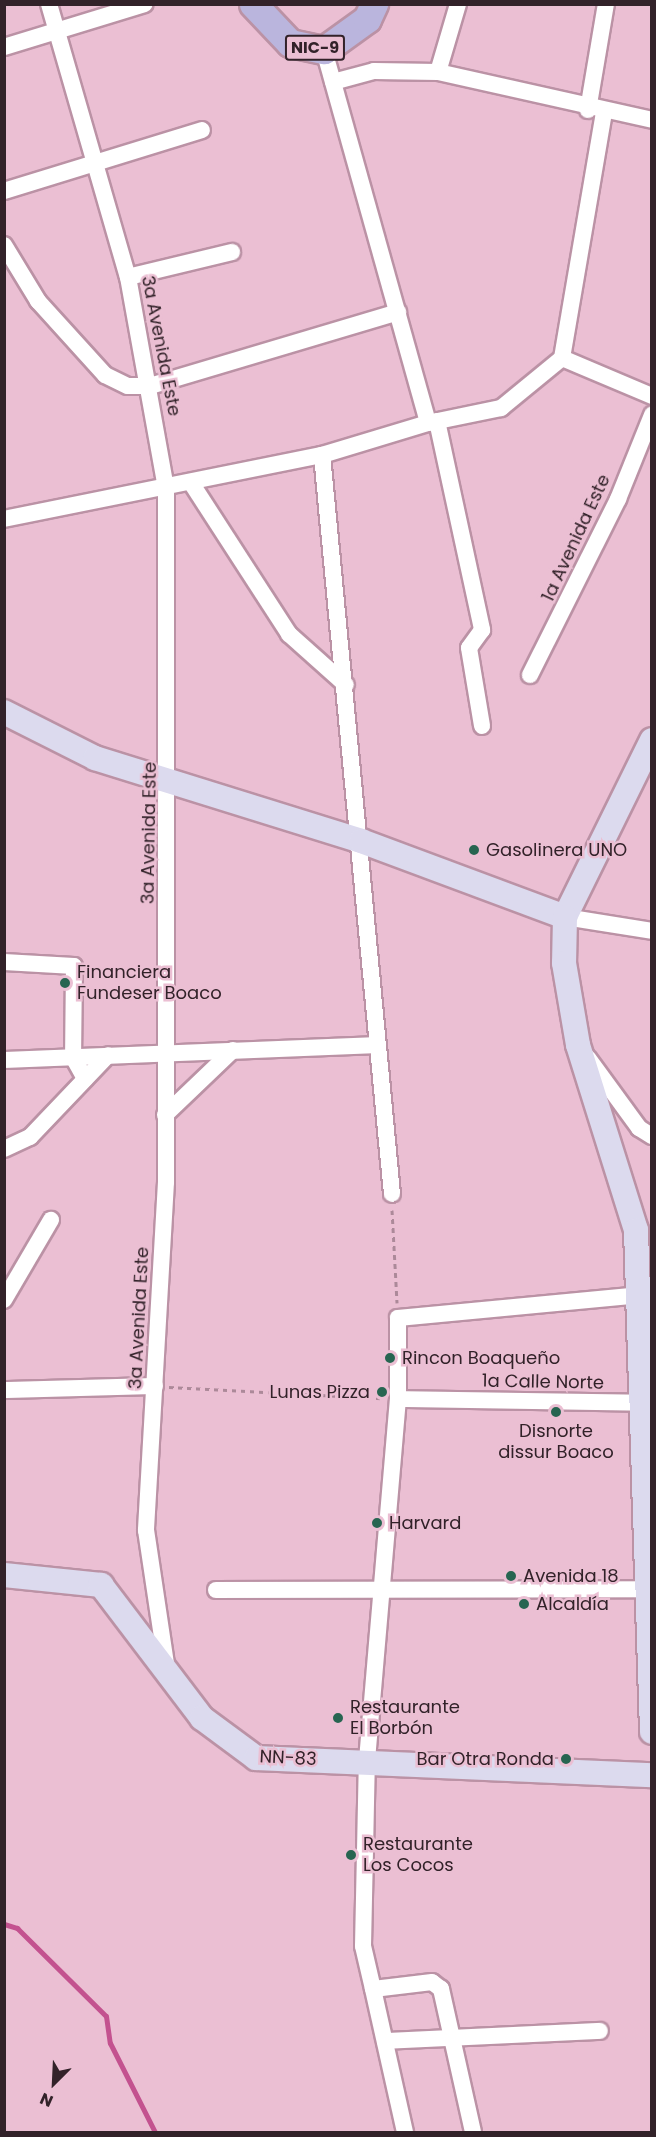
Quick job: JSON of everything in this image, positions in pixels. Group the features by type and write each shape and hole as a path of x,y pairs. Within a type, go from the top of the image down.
{"main road":[{"name":"NIC-9","path":"254,4 290,43 324,50 367,19 374,4"},
{"path":"4,711 94,758 170,779 362,840 565,917"},
{"path":"651,740 565,917 564,963 578,1045 625,1190 644,1280 648,1403 651,1732"},
{"name":"NN-83","path":"4,1575 101,1585 202,1718 247,1755 651,1775"}],"street":[{"name":"3a Avenida Este","path":"49,4 128,277 150,386 166,488 170,779 165,1115 146,1530 168,1674"},
{"path":"4,47 145,4"},
{"path":"438,72 458,4"},
{"path":"4,519 192,484 322,455 432,422 501,408 562,358 596,112 606,4"},
{"path":"324,50 432,422 482,630 469,648 482,726"},
{"path":"333,82 374,70 438,72 596,112 651,120"},
{"path":"4,191 93,161 202,130"},
{"path":"4,244 38,301 105,375 128,386 150,386 399,312"},
{"path":"128,277 232,252"},
{"path":"562,358 651,396"},
{"name":"1a Avenida Este","path":"530,675 618,499 651,415"},
{"path":"322,455 362,840 377,1045 392,1194"},
{"path":"192,484 289,634 346,685"},
{"path":"565,917 651,931"},
{"path":"4,962 74,966 73,1057 85,1079"},
{"path":"4,1060 377,1045"},
{"path":"578,1045 639,1128 651,1136"},
{"path":"165,1115 234,1050"},
{"path":"4,1149 30,1137 108,1055"},
{"path":"4,1300 51,1220"},
{"path":"405,2133 363,1946 367,1760 398,1399 397,1311 644,1280"},
{"path":"4,1390 154,1386"},
{"name":"1a Calle Norte","path":"398,1399 648,1403"},
{"path":"216,1590 649,1589"},
{"path":"374,1989 438,1986 472,2133"},
{"path":"385,2041 600,2031"}],"path":[{"path":"392,1194 397,1311"},
{"path":"154,1386 367,1397"}],"waterway":[{"path":"4,1924 17,1928 106,2016 110,2043 155,2132"}],"place":[{"name":"Gasolinera UNO","path":"474,850"},
{"name":"Financiera Fundeser Boaco","path":"65,983"},
{"name":"Rincon Boaqueño","path":"390,1358"},
{"name":"Lunas Pizza","path":"382,1392"},
{"name":"Disnorte dissur Boaco","path":"556,1412"},
{"name":"Harvard","path":"377,1523"},
{"name":"Avenida 18","path":"511,1576"},
{"name":"Alcaldía","path":"524,1604"},
{"name":"Restaurante El Borbón","path":"338,1718"},
{"name":"Bar Otra Ronda","path":"566,1759"},
{"name":"Restaurante Los Cocos","path":"351,1855"}]}
